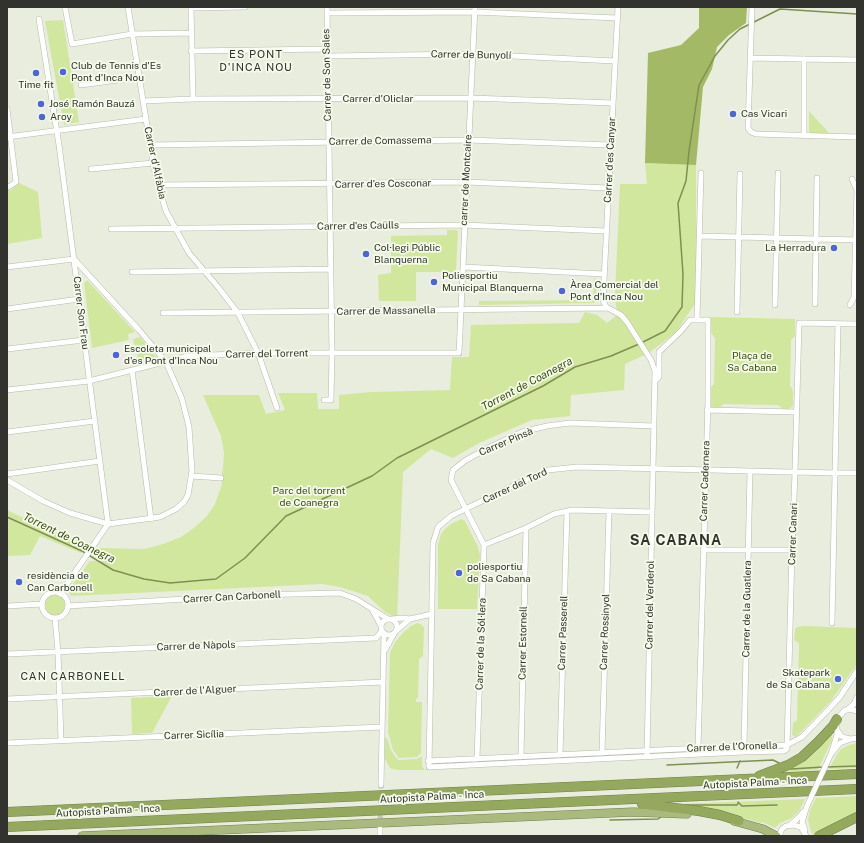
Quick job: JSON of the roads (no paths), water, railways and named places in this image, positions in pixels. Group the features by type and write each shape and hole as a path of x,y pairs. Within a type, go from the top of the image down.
{"highway":[{"path":"749,779 780,768 802,757 833,726 837,719"},
{"name":"Autopista Palma - Inca","path":"7,812 857,774"},
{"name":"Autopista Palma - Inca","path":"7,827 857,789"},
{"path":"608,800 684,808 720,815 763,829 776,836"},
{"path":"82,836 633,812 676,813 739,821"},
{"path":"819,836 857,817"},
{"path":"7,831 33,826"}],"street":[{"path":"66,7 72,44 122,37 132,34 191,33"},
{"name":"Carrer d'Alfàbia","path":"128,7 153,162 166,211 189,253 238,313 258,353 277,408"},
{"path":"193,99 191,8 245,7"},
{"name":"Carrer d'es Canyar","path":"609,309 605,306 603,300 618,7"},
{"path":"752,7 748,128 751,132 756,134 857,137"},
{"path":"327,10 474,9 617,18"},
{"name":"carrer de Montcaire","path":"459,353 474,9"},
{"name":"Carrer de Son Sales","path":"324,400 331,400 332,354 328,184 327,10"},
{"name":"Carrer Son Frau","path":"39,19 57,131 108,524"},
{"path":"191,51 327,49"},
{"name":"Carrer de Bunyolí","path":"327,56 471,54 615,61"},
{"path":"750,58 857,60"},
{"path":"804,59 804,136"},
{"path":"81,85 140,77"},
{"name":"Carrer d'Oliclar","path":"143,101 193,99 470,98 613,103"},
{"path":"7,109 9,136 16,182 10,186 7,186"},
{"path":"9,136 146,119"},
{"name":"Carrer de Comassema","path":"150,144 468,140 610,146"},
{"path":"91,170 153,162"},
{"path":"655,382 659,377 659,352 690,320 697,320 700,236 700,173"},
{"path":"776,305 778,173"},
{"path":"737,312 740,174"},
{"path":"815,304 818,178"},
{"path":"850,305 854,297 857,190 852,179"},
{"name":"Carrer d'es Cosconar","path":"158,185 466,182 608,188"},
{"name":"Carrer d'es Caülls","path":"110,230 464,225 606,231"},
{"path":"700,236 856,240"},
{"path":"7,267 74,259 140,330 166,362 178,387 186,411 191,441 192,476 190,488 184,502 176,509 167,514 151,519 108,524 70,513 49,504 7,480"},
{"path":"463,267 604,274"},
{"path":"132,272 330,269"},
{"path":"7,309 79,299"},
{"path":"609,309 618,313 625,319 637,336 654,367 655,382"},
{"name":"Carrer de Massanella","path":"163,313 609,309"},
{"name":"Carrer Cadernera","path":"697,320 708,320 704,550 698,748"},
{"name":"Carrer Canari","path":"787,745 799,322 838,324"},
{"path":"832,623 838,324 857,324"},
{"path":"7,349 84,340"},
{"name":"Carrer del Torrent","path":"7,390 90,381 188,356 258,353 459,353"},
{"path":"132,370 151,519"},
{"name":"Carrer del Verderol","path":"647,754 655,382"},
{"path":"707,410 796,412"},
{"path":"7,432 95,421"},
{"name":"Carrer Pinsà","path":"466,509 451,480 453,470 466,460 522,432 547,426 570,423 654,426"},
{"path":"7,474 100,461"},
{"name":"Carrer del Tord","path":"428,761 433,543 438,527 451,516 548,470 577,467 857,473"},
{"name":"Carrer de la Guatlera","path":"744,746 750,471"},
{"path":"192,476 221,478"},
{"name":"Carrer de la Sól·lera","path":"466,509 484,545 477,759"},
{"path":"484,545 526,528 554,514 572,510 652,512"},
{"name":"Carrer Passerell","path":"560,755 567,511"},
{"name":"Carrer Rossinyol","path":"602,753 609,511"},
{"path":"60,594 108,524"},
{"name":"Carrer Estornell","path":"520,757 526,528"},
{"path":"704,550 792,550"},
{"name":"Carrer Can Carbonell","path":"68,606 252,595 322,592 340,593 356,599 372,610 382,630"},
{"path":"49,594 60,594 66,599 68,606 67,610 62,616 54,618 44,612 42,604 49,594"},
{"path":"7,606 42,604"},
{"path":"372,610 397,624 395,632 384,651"},
{"path":"381,785 384,651 382,622 390,619 410,619 432,614"},
{"path":"54,618 58,652 61,740"},
{"path":"382,630 388,635 395,632 410,619"},
{"name":"Carrer de Nàpols","path":"7,654 376,638 382,630"},
{"path":"787,745 802,737 824,715 839,698 857,671"},
{"name":"Carrer de l'Alguer","path":"7,699 383,682"},
{"path":"806,835 802,822 807,806 831,754 836,737 837,719 845,710 852,706 857,697"},
{"path":"845,710 849,709 857,711"},
{"name":"Carrer Sicília","path":"7,743 382,727"},
{"path":"837,729 842,736 854,739"},
{"path":"831,754 840,743 854,739"},
{"name":"Carrer de l'Oronella","path":"602,753 428,761 429,766 647,754 784,751 787,749 787,745 698,748 647,754 602,753"},
{"path":"779,836 782,829 798,818 807,806"},
{"path":"789,825 801,827 806,835"},
{"path":"380,828 380,836"}],"waterway":[{"name":"Torrent de Coanegra","path":"754,22 780,9 857,14"},
{"name":"Torrent de Coanegra","path":"643,342 665,331 682,307 683,274 678,203 686,181 699,85 715,56 728,40 740,29 750,24"},
{"name":"Torrent de Coanegra","path":"7,517 82,551 113,570 144,579 170,583 216,579 245,558 286,516 372,476 397,458 543,386 575,367 611,356 639,344"},
{"path":"667,765 773,760 779,763"},
{"path":"737,768 740,761"},
{"path":"826,767 857,766"},
{"path":"791,769 823,767"},
{"path":"738,802 742,806 777,805"},
{"path":"686,805 737,805 738,803"},
{"path":"610,820 658,819 661,817"}],"tunnel":[{"path":"380,826 381,785"}],"place":[{"name":"Club de Tennis d'Es Pont d'Inca Nou","path":"63,72"},
{"name":"Time fit","path":"36,73"},
{"name":"José Ramón Bauzá","path":"41,104"},
{"name":"Cas Vicari","path":"733,114"},
{"name":"Aroy","path":"42,117"},
{"name":"La Herradura","path":"834,248"},
{"name":"Col·legi Públic Blanquerna","path":"366,254"},
{"name":"Poliesportiu Municipal Blanquerna","path":"434,282"},
{"name":"Àrea Comercial del Pont d'Inca Nou","path":"562,291"},
{"name":"Escoleta municipal d'es Pont d'Inca Nou","path":"116,355"},
{"name":"poliesportiu de Sa Cabana","path":"459,573"},
{"name":"residència de Can Carbonell","path":"19,582"},
{"name":"Skatepark de Sa Cabana","path":"838,679"}],"district":[{"name":"ES PONT D'INCA NOU","path":"256,61"},
{"name":"SA CABANA","path":"676,541"},
{"name":"CAN CARBONELL","path":"73,677"}],"park label":[{"name":"Plaça de Sa Cabana","path":"752,362"},
{"name":"Parc del torrent de Coanegra","path":"309,496"}]}
